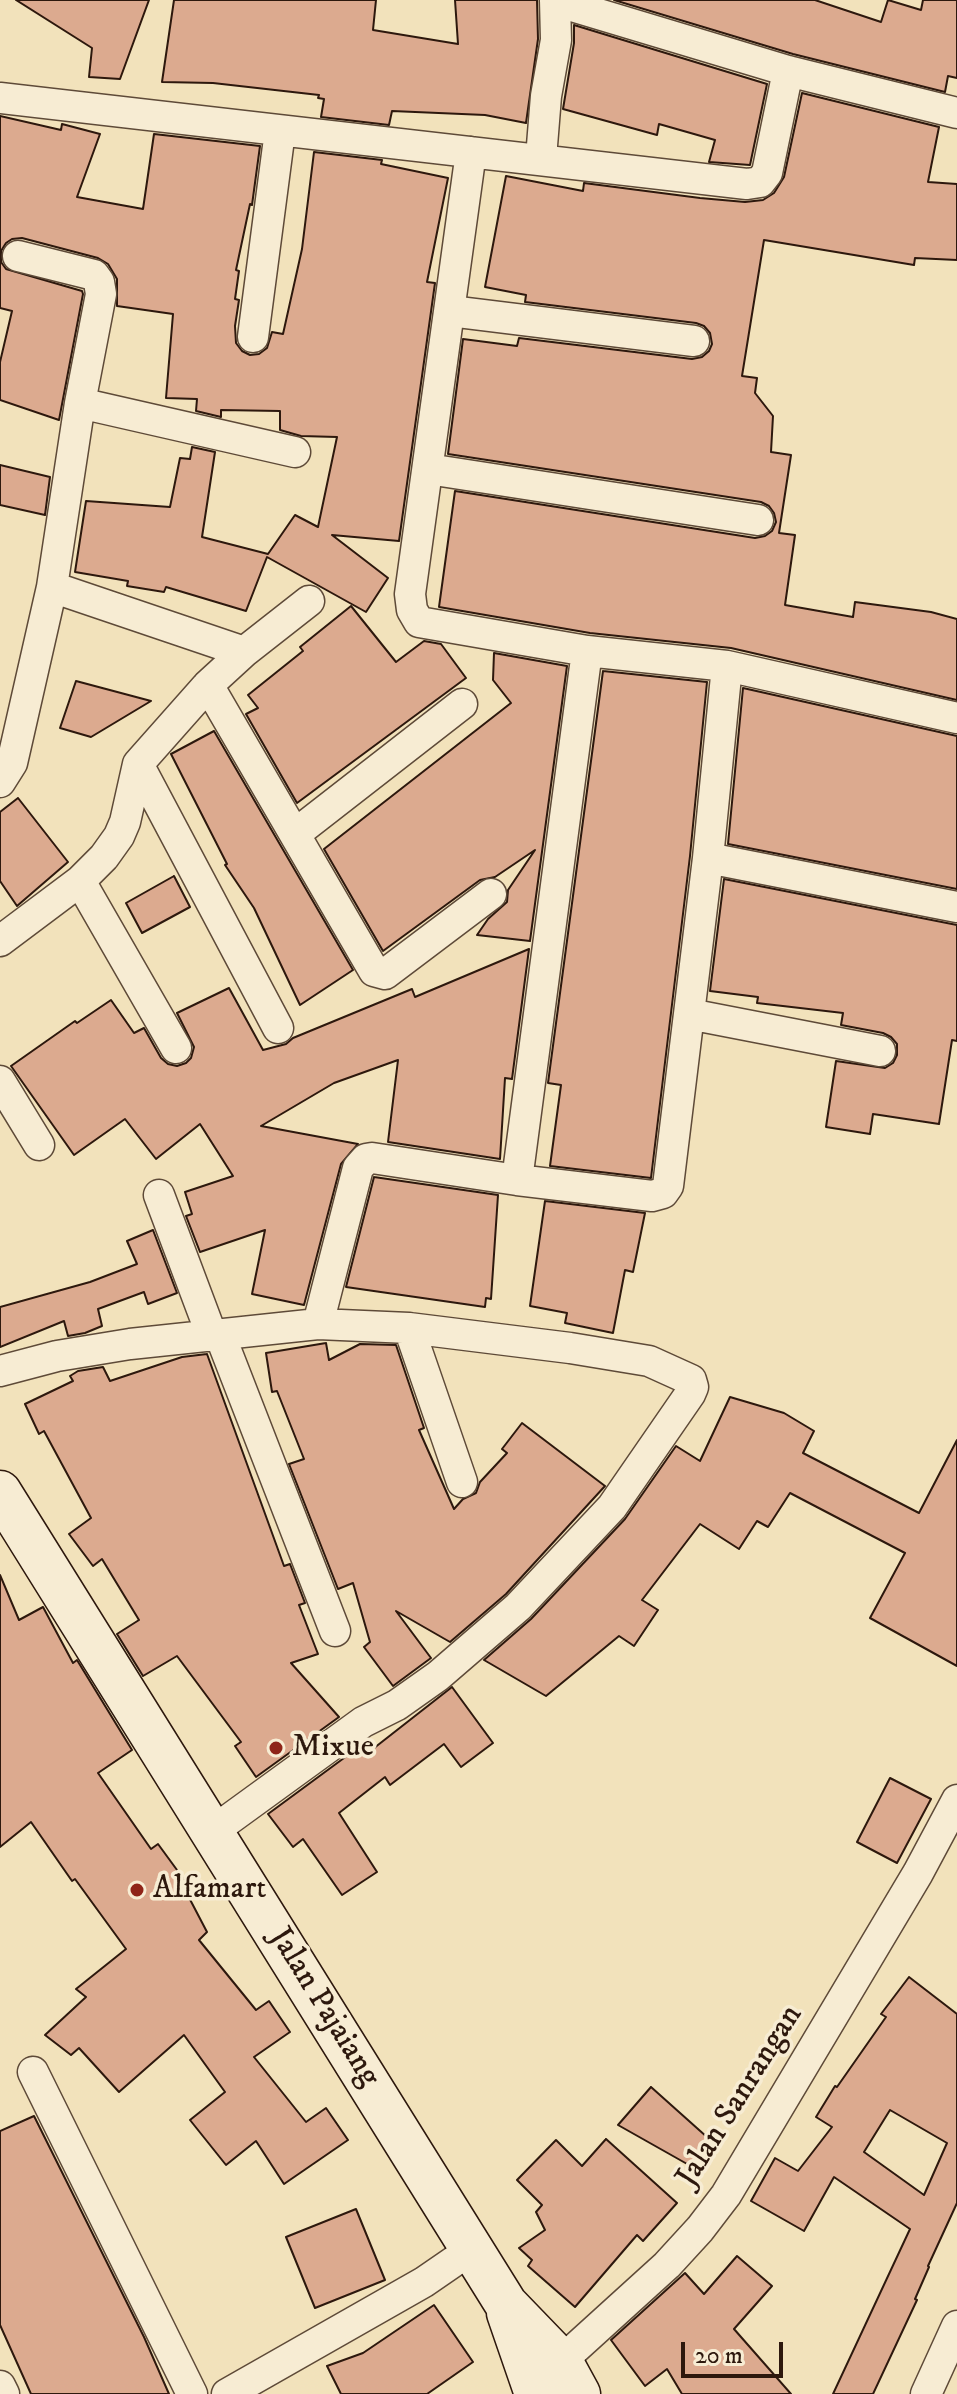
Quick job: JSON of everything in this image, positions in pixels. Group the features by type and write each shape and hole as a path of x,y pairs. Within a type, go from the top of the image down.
{"main road":[{"name":"Jalan Pajaiang","path":"0,1492 472,2249 552,2384"}],"street":[{"path":"541,158 546,96 556,40 555,0 788,71 957,113"},
{"path":"0,98 747,184 760,182 767,173 788,71"},
{"path":"253,337 280,131"},
{"path":"471,152 410,594 412,610 419,622 587,651 727,666 957,718"},
{"path":"0,782 12,763 52,587 80,403 101,294 94,275 18,256"},
{"path":"450,311 694,341"},
{"path":"80,403 295,452"},
{"path":"428,469 758,520"},
{"path":"52,587 244,652"},
{"path":"0,941 80,881 104,857 125,822 138,764 208,685 309,601"},
{"path":"517,1180 587,651"},
{"path":"318,1324 358,1168 366,1159 652,1196 663,1193 668,1186 708,858 727,666"},
{"path":"208,685 374,971 382,975 491,894"},
{"path":"295,834 462,704"},
{"path":"138,764 278,1028"},
{"path":"708,858 957,907"},
{"path":"80,881 176,1048"},
{"path":"689,1014 880,1051"},
{"path":"0,1081 39,1145"},
{"path":"159,1195 335,1631"},
{"path":"0,1371 57,1356 130,1344 318,1324 409,1328 570,1348 649,1361 691,1380 693,1387 612,1507 518,1607 438,1676 397,1705 363,1722 213,1831"},
{"path":"409,1328 462,1482"},
{"name":"Jalan Sanrangan","path":"552,2384 667,2265 726,2195 918,1873 957,1800"},
{"path":"33,2072 192,2394"},
{"path":"227,2394 424,2282 472,2249"},
{"path":"926,2394 957,2326"},
{"path":"0,2386 4,2394"}],"building":[{"path":"16,0 149,0 120,79 89,77 92,48"},
{"path":"174,0 376,0 373,30 458,44 455,0 537,0 538,39 526,123 485,115 392,111 389,125 321,117 324,99 318,98 319,95 213,83 162,82"},
{"path":"614,0 815,0 881,22 888,0 921,10 923,0 957,0 957,78 948,76 945,92 793,54"},
{"path":"574,25 767,84 750,165 709,162 715,140 659,124 657,135 563,109"},
{"path":"802,93 939,127 928,182 957,184 957,260 915,258 914,265 764,240 742,376 757,378 755,393 773,416 771,452 791,455 779,533 795,535 785,605 853,617 855,602 931,612 957,619 957,700 731,648 590,633 439,607 455,491 755,538 772,531 776,522 774,513 761,502 448,454 463,339 517,346 519,338 692,359 702,357 712,344 710,333 696,323 525,302 526,295 485,287 506,176 583,191 584,183 700,198 745,202 763,200 774,193 784,177"},
{"path":"0,116 61,130 62,124 100,134 77,197 143,209 154,134 260,146 252,205 236,270 239,271 235,299 239,300 236,343 250,355 259,354 267,348 272,332 283,334 302,249 314,152 382,160 381,164 448,178 427,282 435,283 399,541 332,535 388,578 366,612 267,557 246,611 166,587 164,592 127,586 128,581 75,572 86,501 170,507 180,458 190,459 192,447 215,452 202,537 268,554 295,515 318,527 337,437 301,436 280,430 280,411 221,410 221,417 196,411 197,399 166,398 173,314 117,306 117,279 108,264 98,258 22,238 12,239 1,251 1,262 6,269 82,291 83,294 59,420 0,400 0,362 12,311 0,308"},
{"path":"0,465 50,477 45,515 0,505"},
{"path":"351,606 396,662 424,641 441,644 466,678 297,803 246,714 258,708 248,695 303,651 300,647"},
{"path":"494,653 567,666 530,941 477,935 488,919 507,902 508,890 535,850 495,877 480,880 383,951 324,849 511,703 493,680"},
{"path":"603,671 707,682 690,856 651,1178 550,1166 561,1085 548,1083"},
{"path":"76,681 151,701 91,737 60,728"},
{"path":"743,688 957,736 957,889 728,844"},
{"path":"214,731 353,970 300,1005 254,908 225,865 171,754"},
{"path":"18,798 68,862 17,906 0,881 0,812"},
{"path":"174,876 190,907 142,933 126,903"},
{"path":"724,879 957,925 957,1041 952,1040 939,1124 873,1114 870,1134 826,1127 836,1061 885,1068 893,1063 897,1055 897,1044 883,1033 841,1025 843,1013 757,1003 758,997 710,991"},
{"path":"529,949 512,1079 505,1078 500,1159 388,1142 398,1060 334,1083 261,1126 358,1144 341,1164 304,1305 252,1294 265,1230 200,1252 186,1216 192,1214 185,1192 233,1176 200,1124 156,1159 125,1119 74,1155 11,1066 111,1000 134,1033 144,1028 161,1058 177,1066 191,1058 194,1047 177,1013 229,988 263,1050 286,1044 293,1038 412,989 415,997"},
{"path":"374,1177 498,1195 491,1299 486,1298 485,1307 346,1287"},
{"path":"545,1201 645,1213 633,1272 625,1270 613,1333 565,1323 567,1313 530,1306"},
{"path":"153,1230 177,1293 148,1304 144,1292 98,1309 102,1326 85,1333 68,1336 64,1321 0,1347 0,1307 90,1282 137,1264 127,1241"},
{"path":"326,1343 329,1360 360,1344 396,1345 424,1428 419,1430 454,1509 463,1499 476,1493 480,1482 507,1453 502,1449 522,1423 605,1486 506,1594 450,1642 396,1611 431,1658 393,1686 364,1647 370,1642 353,1583 338,1589 289,1464 304,1459 277,1391 272,1392 266,1353"},
{"path":"207,1354 284,1566 290,1564 305,1603 299,1605 318,1654 291,1663 339,1717 256,1777 235,1746 241,1742 177,1656 143,1676 117,1634 139,1620 102,1559 93,1566 69,1534 91,1518 44,1431 39,1434 25,1404 73,1381 70,1376 78,1371 103,1367 110,1381 182,1357"},
{"path":"730,1397 784,1413 814,1431 803,1453 919,1513 957,1440 957,1666 870,1618 905,1553 790,1493 768,1527 757,1521 739,1549 700,1524 642,1600 658,1610 634,1646 619,1636 546,1696 484,1660 531,1619 625,1519 676,1446 700,1461"},
{"path":"0,1575 19,1620 43,1607 73,1663 77,1660 132,1750 98,1773 151,1849 158,1844 188,1885 184,1888 207,1932 199,1940 256,2010 269,2001 290,2032 254,2057 306,2122 326,2108 348,2140 284,2184 256,2141 226,2165 190,2120 225,2092 184,2035 119,2092 79,2048 71,2055 45,2035 86,1997 76,1989 126,1949 75,1879 72,1881 31,1822 0,1847"},
{"path":"452,1687 493,1743 461,1767 444,1744 390,1785 385,1777 339,1813 377,1872 342,1895 303,1839 293,1847 268,1814 363,1744 369,1752"},
{"path":"890,1778 931,1799 897,1863 857,1842"},
{"path":"909,1977 957,2014 957,2203 928,2266 917,2300 873,2394 833,2394 910,2229 834,2177 804,2231 751,2201 775,2158 798,2171 832,2127 816,2117 886,2017 881,2014","holes":["890,2110 947,2143 924,2195 864,2152"]},
{"path":"651,2087 717,2146 696,2169 618,2125"},
{"path":"34,2116 144,2337 169,2394 31,2394 0,2325 0,2131"},
{"path":"606,2139 677,2203 643,2241 637,2235 575,2307 528,2266 532,2260 519,2248 545,2230 536,2212 542,2205 517,2180 556,2140 582,2166"},
{"path":"356,2209 385,2280 315,2308 286,2237"},
{"path":"737,2256 772,2286 734,2329 791,2394 682,2394 667,2369 645,2386 611,2340 685,2273 704,2294"},
{"path":"434,2305 473,2362 427,2394 341,2394 327,2366 363,2353"}],"place":[{"name":"Mixue","path":"276,1748"},
{"name":"Alfamart","path":"137,1890"}]}
